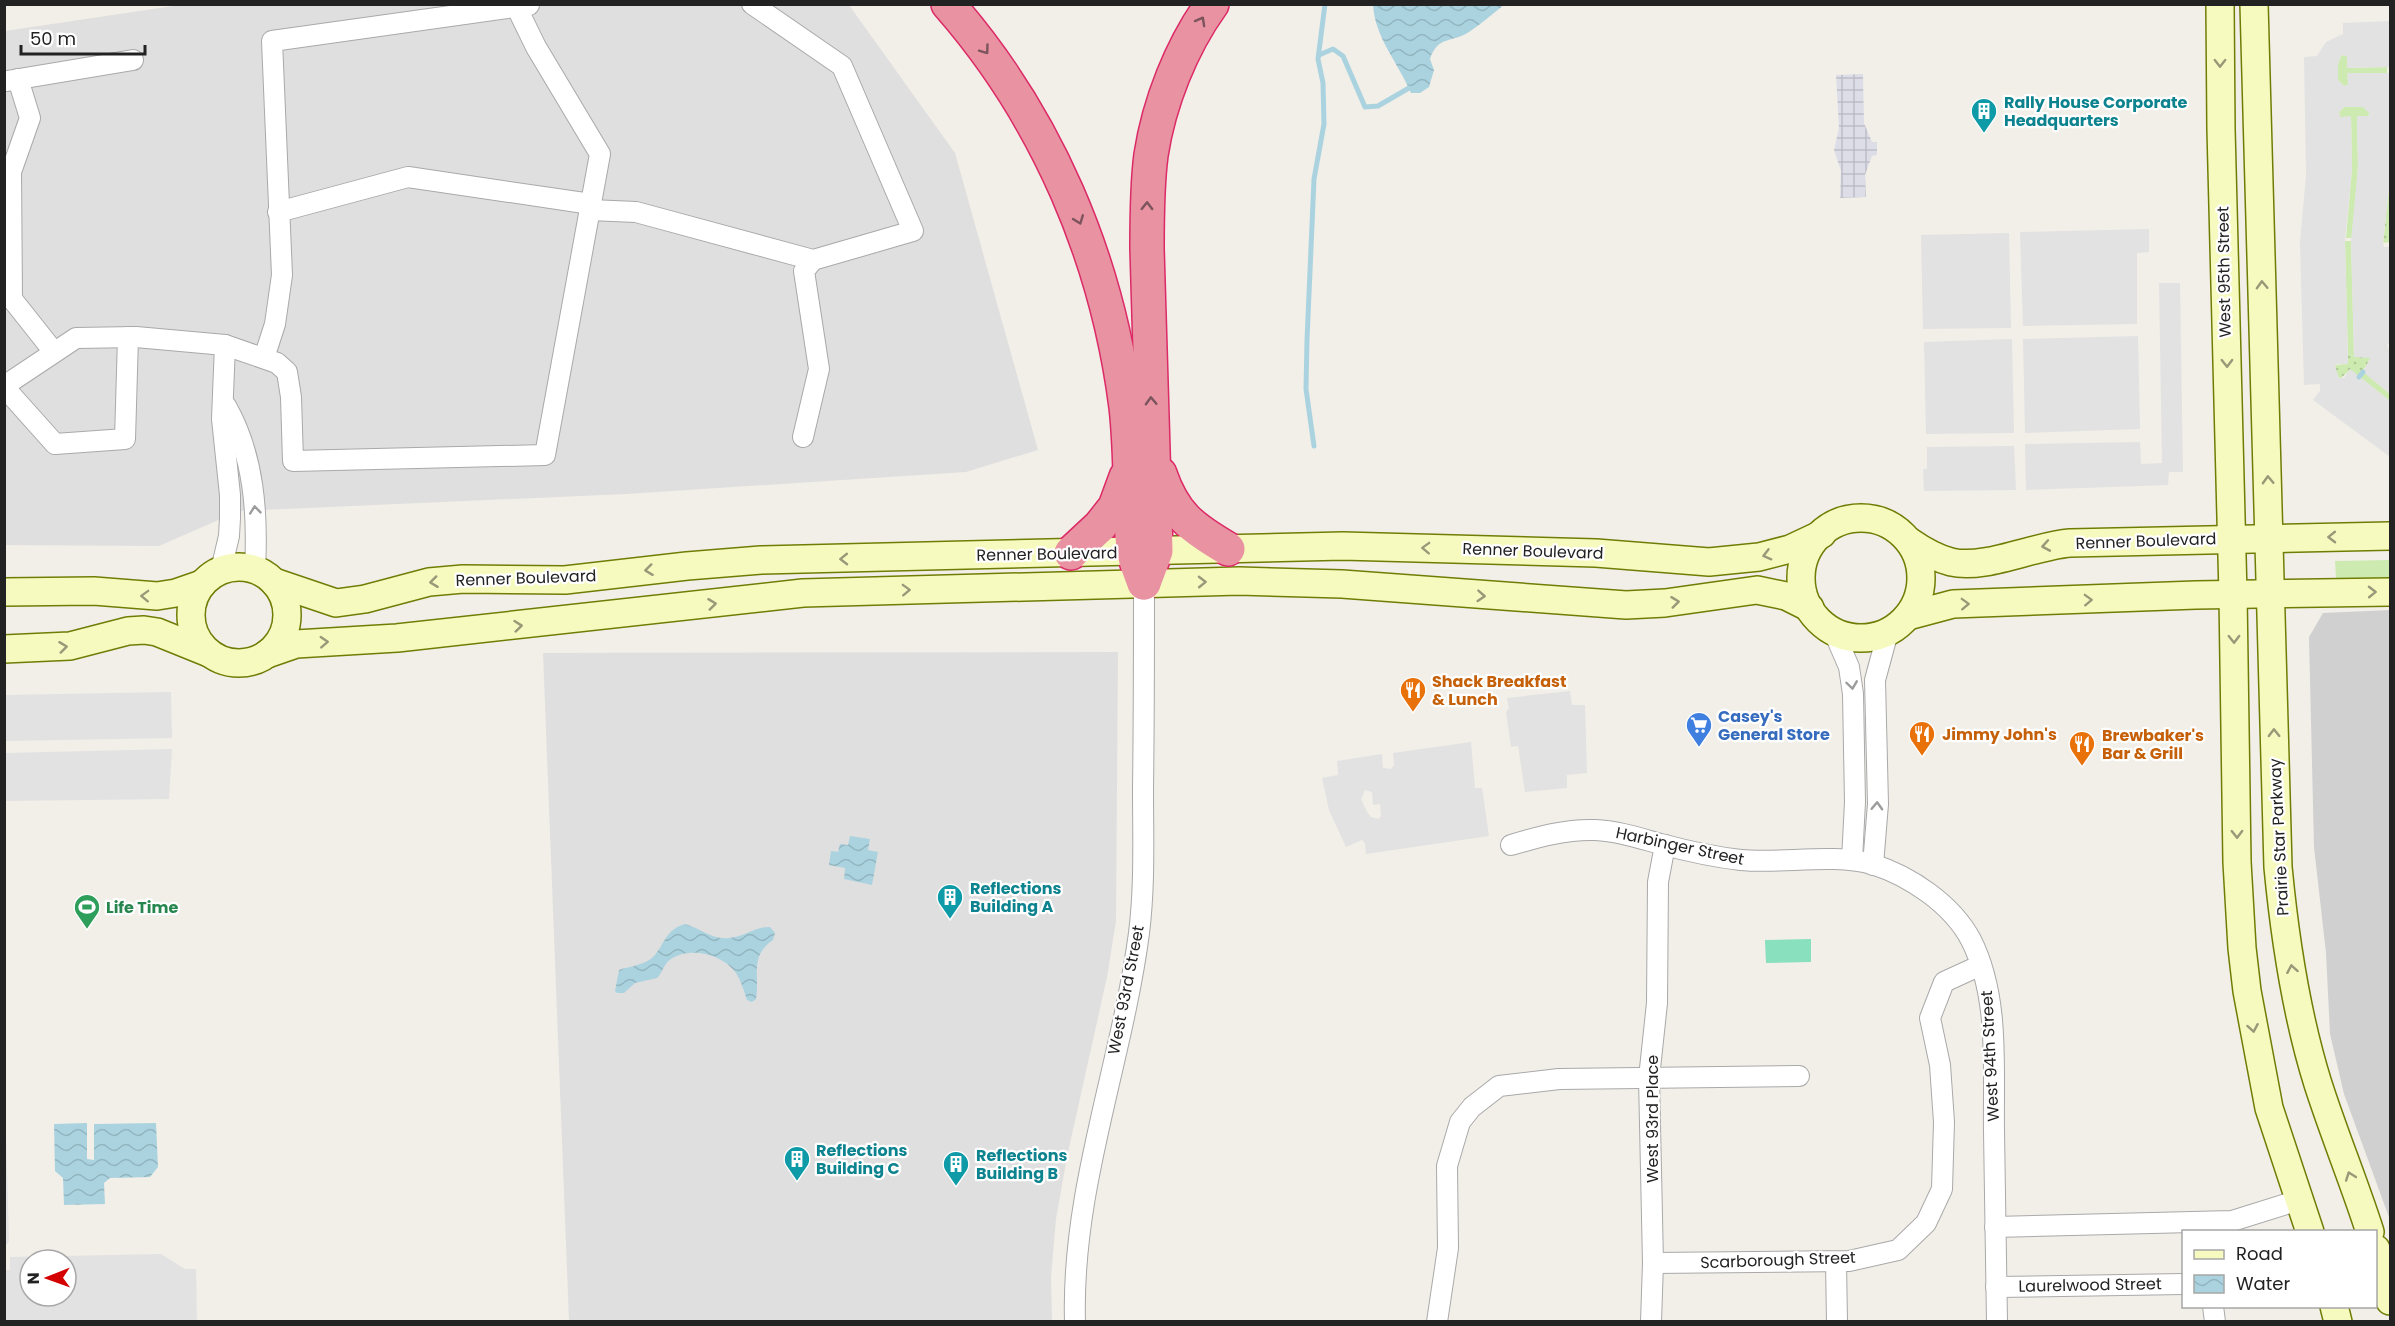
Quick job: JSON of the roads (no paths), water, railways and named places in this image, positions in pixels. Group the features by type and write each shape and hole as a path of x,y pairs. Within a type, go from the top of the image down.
{"highway":[{"path":"948,4 1007,80 1037,130 1069,195 1106,302 1120,362 1127,423 1141,459 1165,489 1179,515 1197,531 1228,549"},
{"path":"1144,583 1141,459 1147,198 1151,154 1159,119 1173,79 1189,43 1212,4"},
{"path":"1071,553 1100,526 1115,507 1141,459"}],"main road":[{"name":"West 95th Street","path":"2220,4 2230,539"},
{"path":"2254,4 2270,538"},
{"path":"1898,624 1915,606 1921,581 1918,560 1909,542 1893,528 1874,519 1846,520 1822,534 1809,550 1802,570 1802,584 1810,608 1818,619 1833,630 1850,637 1863,638 1953,604 2391,592"},
{"name":"Renner Boulevard","path":"264,576 336,603 365,599 429,582 463,579 565,580 761,560 1343,546 1596,553 1709,562 1759,557 1790,549 1822,534"},
{"name":"Renner Boulevard","path":"1909,542 1947,561 1962,563 1988,561 2035,548 2061,544 2391,536"},
{"name":"Prairie Star Parkway","path":"2270,538 2275,818 2285,927 2297,1000 2317,1082 2369,1230"},
{"path":"2230,539 2234,595 2237,862 2248,1002 2269,1108 2309,1230"},
{"path":"4,592 94,591 157,596 176,593 211,577 241,566 264,576 286,603 287,618 284,631 278,643 267,654 256,660 233,663 220,659 200,644 194,632 191,616 192,604 211,577"},
{"name":"Renner Boulevard","path":"267,654 296,644 396,638 803,593 1239,581 1342,584 1626,605 1665,603 1757,590 1786,596 1810,608"},
{"path":"4,649 70,646 128,631 144,630 158,632 209,652"},
{"path":"2377,1252 2391,1301"}],"street":[{"path":"278,212 408,177 591,207 636,212 813,260 913,231 842,66 752,4"},
{"path":"128,337 125,439 56,444 4,386 76,338 128,337 225,345 278,363 287,372 291,396 293,461 545,455 600,154 536,47 522,5 272,41 282,275 275,324 264,358"},
{"path":"54,352 12,299 11,172 30,118 11,80 133,60"},
{"path":"803,437 819,369 804,271 813,260"},
{"path":"211,577 230,536 230,506 222,419 225,345"},
{"path":"223,401 236,425 252,481 264,576"},
{"name":"West 93rd Street","path":"1075,1322 1075,1282 1079,1235 1139,930 1143,799 1144,583"},
{"path":"1873,865 1878,804 1875,680 1877,666 1898,624"},
{"path":"1833,630 1849,667 1853,694 1855,801 1852,860"},
{"name":"Harbinger Street","path":"1511,845 1563,832 1595,830 1623,833 1721,858 1753,861 1852,860"},
{"name":"West 93rd Place","path":"1652,1322 1649,1078 1657,1003 1658,882 1665,845"},
{"name":"West 94th Street","path":"1852,860 1873,865 1917,885 1946,908 1957,918 1970,939 1981,965 1988,990 1991,1018 1997,1322"},
{"name":"Scarborough Street","path":"1653,1263 1836,1262 1898,1250 1926,1223 1942,1189 1944,1122 1940,1065 1930,1018 1944,982 1981,965"},
{"path":"1437,1322 1448,1248 1447,1166 1460,1122 1472,1107 1499,1086 1559,1079 1799,1076"},
{"path":"1995,1227 2232,1221 2300,1200"},
{"path":"1836,1262 1837,1322"},
{"name":"Laurelwood Street","path":"1996,1287 2182,1284"}],"water":[{"path":"1373,4 1504,5 1469,32 1437,46 1430,59 1434,70 1429,87 1420,93 1411,93 1378,29"},
{"path":"850,836 870,839 868,850 878,852 872,885 844,879 845,868 829,865 831,851 838,852 840,844 848,845"},
{"path":"685,924 712,936 723,938 770,927 775,933 773,940 766,946 758,960 756,999 752,1002 747,1000 736,973 730,966 715,957 696,953 687,953 671,959 657,978 635,983 624,993 615,991 619,970 652,958 667,936 674,929"},
{"path":"87,1123 87,1159 94,1160 94,1124 156,1123 158,1167 150,1177 110,1178 104,1183 105,1204 64,1205 63,1178 55,1171 54,1124"}],"waterway":[{"path":"1314,446 1306,389 1307,340 1314,179 1324,124 1323,83 1318,59 1325,4"},
{"path":"1319,55 1333,49 1343,56 1365,107 1378,106 1409,88"},
{"path":"2359,377 2363,372"}],"place":[{"name":"Rally House Corporate Headquarters","path":"1984,134"},
{"name":"Shack Breakfast & Lunch","path":"1413,713"},
{"name":"Casey's General Store","path":"1699,748"},
{"name":"Jimmy John's","path":"1922,757"},
{"name":"Brewbaker's Bar & Grill","path":"2082,767"},
{"name":"Reflections Building A","path":"950,920"},
{"name":"Life Time","path":"87,930"},
{"name":"Reflections Building C","path":"797,1182"},
{"name":"Reflections Building B","path":"956,1187"}]}
